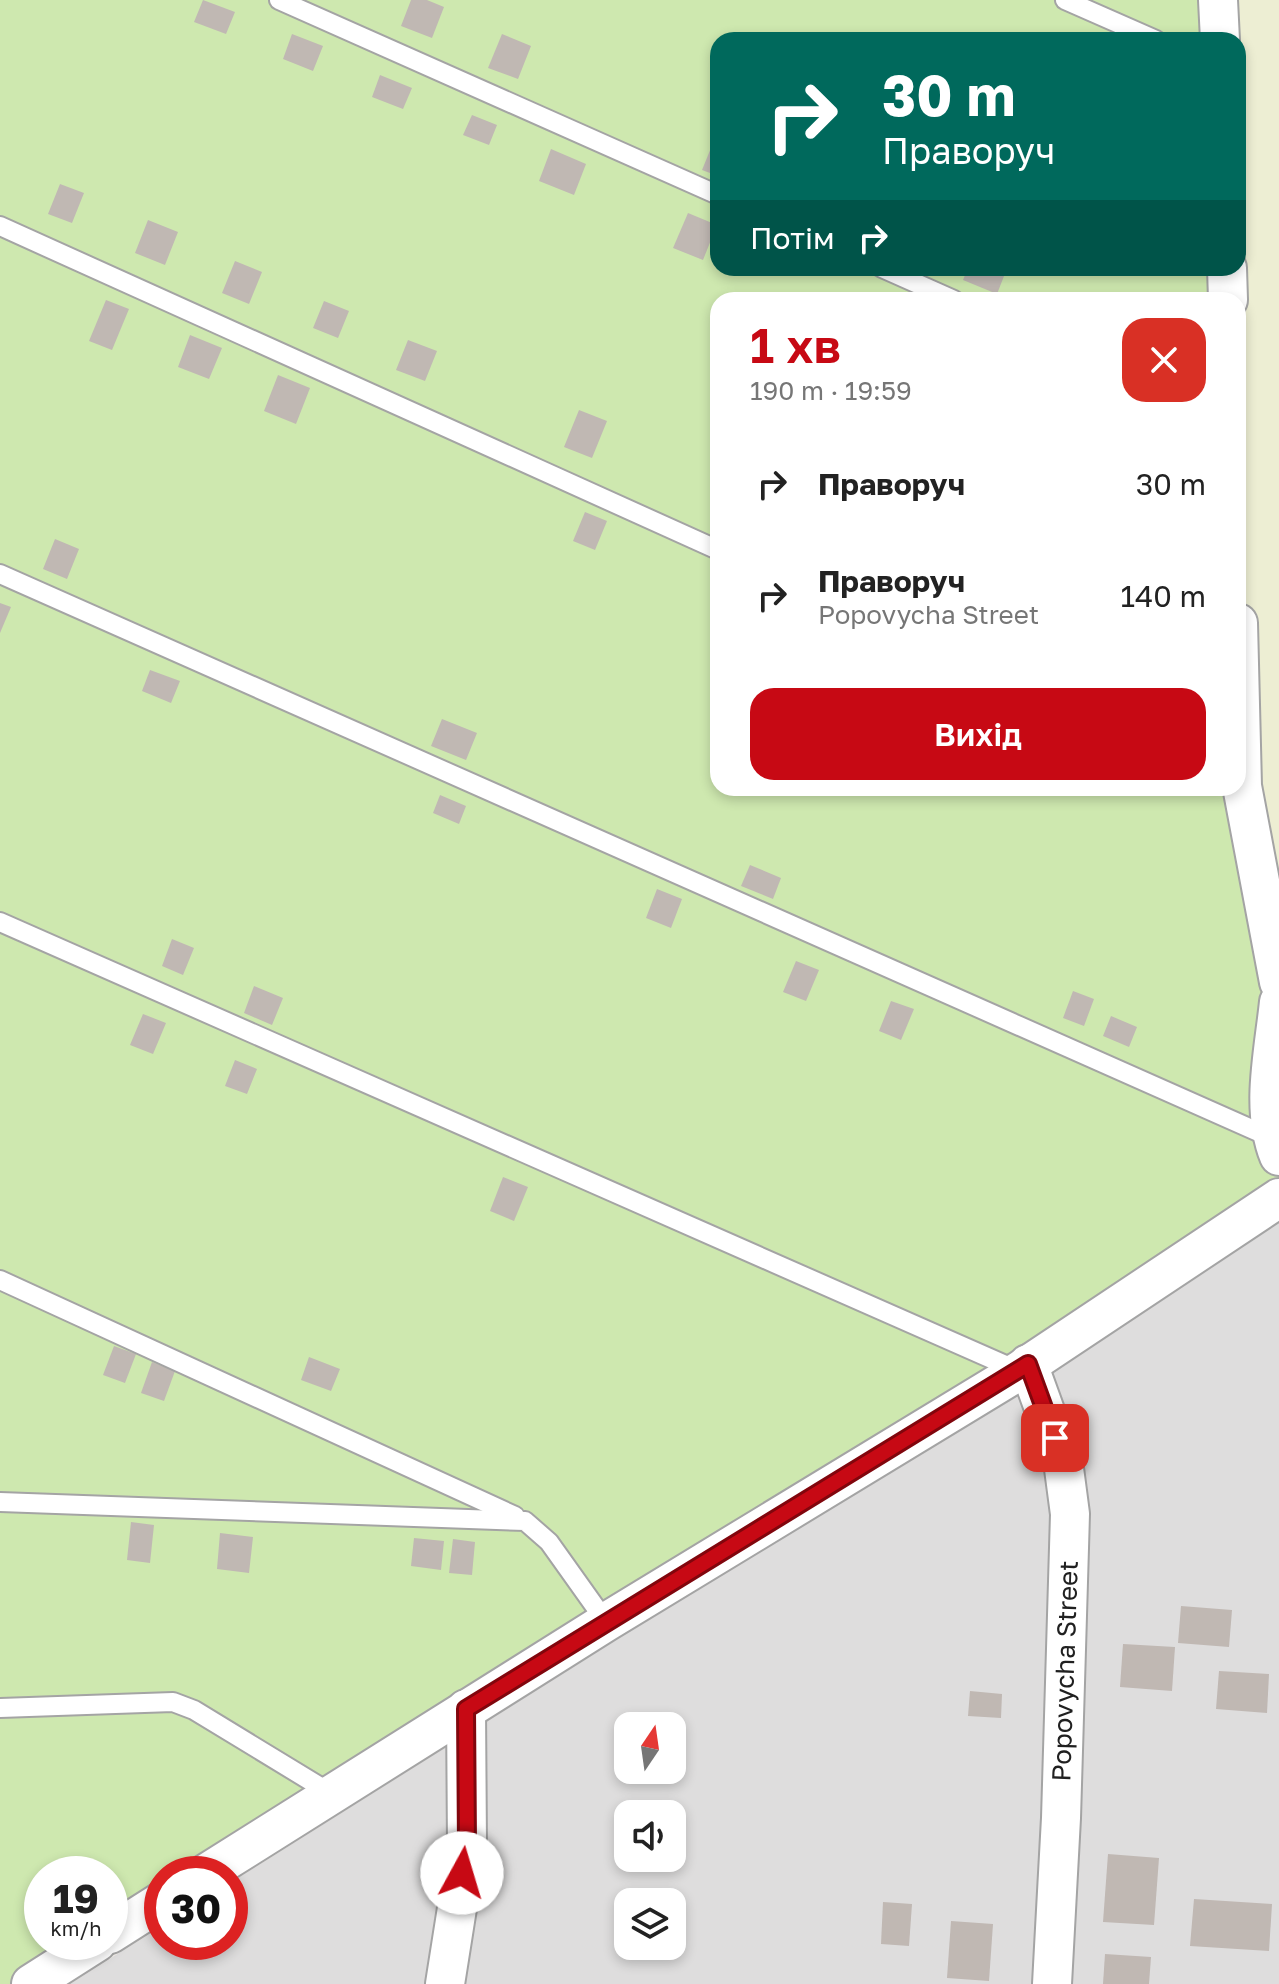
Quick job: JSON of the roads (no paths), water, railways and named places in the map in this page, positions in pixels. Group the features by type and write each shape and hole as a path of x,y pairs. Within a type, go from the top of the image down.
{"street":[{"path":"1218,0 1220,32"},
{"path":"1242,796 1279,982"},
{"path":"1275,1147 1269,1094 1279,1002"},
{"path":"234,1856 606,1622 1024,1368 1279,1198"},
{"name":"Popovycha Street","path":"1024,1368 1063,1461 1070,1514 1061,1818 1052,1984"},
{"path":"445,1984 467,1845 466,1709"},
{"path":"31,1984 69,1960"}],"lane":[{"path":"279,0 710,191"},
{"path":"1065,0 1138,32"},
{"path":"0,226 710,546"},
{"path":"900,276 936,292"},
{"path":"0,574 1275,1147"},
{"path":"0,922 1024,1368"},
{"path":"0,1280 525,1521 549,1542 606,1622"},
{"path":"0,1502 525,1521"},
{"path":"0,1708 173,1702 194,1710 332,1794"}]}
